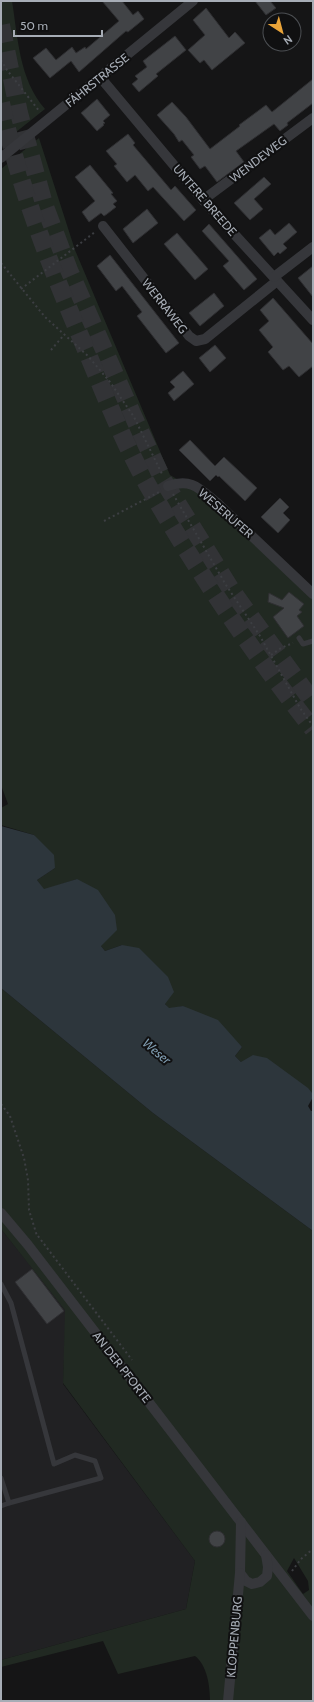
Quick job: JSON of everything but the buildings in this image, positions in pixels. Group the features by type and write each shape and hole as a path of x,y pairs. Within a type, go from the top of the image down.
{"street":[{"name":"FÄHRSTRASSE","path":"1,158 193,1"},
{"name":"UNTERE BREEDE","path":"100,77 203,200 313,320"},
{"name":"WENDEWEG","path":"203,200 313,118"},
{"name":"WERRAWEG","path":"103,226 189,336 196,341 205,340 275,279"},
{"path":"275,279 313,247"},
{"name":"WESERUFER","path":"168,486 177,483 191,483 203,491 313,594"},
{"name":"AN DER PFORTE","path":"1,1213 28,1245 313,1616"},
{"path":"241,1522 240,1573 252,1584 260,1582 267,1576 268,1567 266,1554"},
{"name":"KLOPPENBURG","path":"228,1701 240,1573"}],"lane":[{"path":"299,639 303,644 313,641"},
{"path":"1,1284 11,1303 54,1464 75,1455 95,1461 101,1478 1,1506"},
{"path":"1,1478 9,1503"}],"path":[{"path":"1,60 7,70 47,121"},
{"path":"21,289 103,226"},
{"path":"51,350 64,335"},
{"path":"104,521 168,486"},
{"path":"271,655 299,639"},
{"path":"1,1104 10,1116 24,1158 28,1180 29,1210 38,1236 28,1245"},
{"path":"285,1579 301,1559 313,1549"}],"shaded area":[{"path":"1,1 12,1 21,58 30,85 36,97 45,109 1,144"},
{"path":"39,138 75,250 170,475 212,500 313,595 313,1094 307,1088 241,1062 235,1056 242,1047 183,1006 169,1009 122,945 105,951 101,946 77,879 44,890 37,880 55,868 34,835 1,825 1,808 8,804 1,785 1,169"},
{"path":"1,988 153,1113 313,1231 313,1701 210,1701 205,1670 195,1656 118,1674 103,1641 1,1667 1,1660 186,1609 195,1561 63,1383 65,1310 1,1229","holes":["294,1558 308,1581 309,1590 303,1594 287,1571"]},
{"path":"1,1229 66,1310 63,1384 195,1561 186,1609 1,1660"}],"water":[{"name":"Weser","path":"1,826 34,835 54,855 55,868 37,880 44,889 77,879 98,890 115,915 117,930 101,946 105,951 122,945 139,948 168,977 174,992 165,1004 169,1008 183,1006 218,1020 242,1047 235,1056 241,1062 253,1055 267,1058 308,1088 313,1094 308,1106 311,1111 313,1111 313,1231 153,1113 1,988"}],"tunnel":[{"path":"1,25 19,113 44,204 69,270 135,420 163,480 232,591 313,702"},
{"path":"1,103 16,162 44,248 130,451 168,520 207,582 248,642 313,729"}]}
